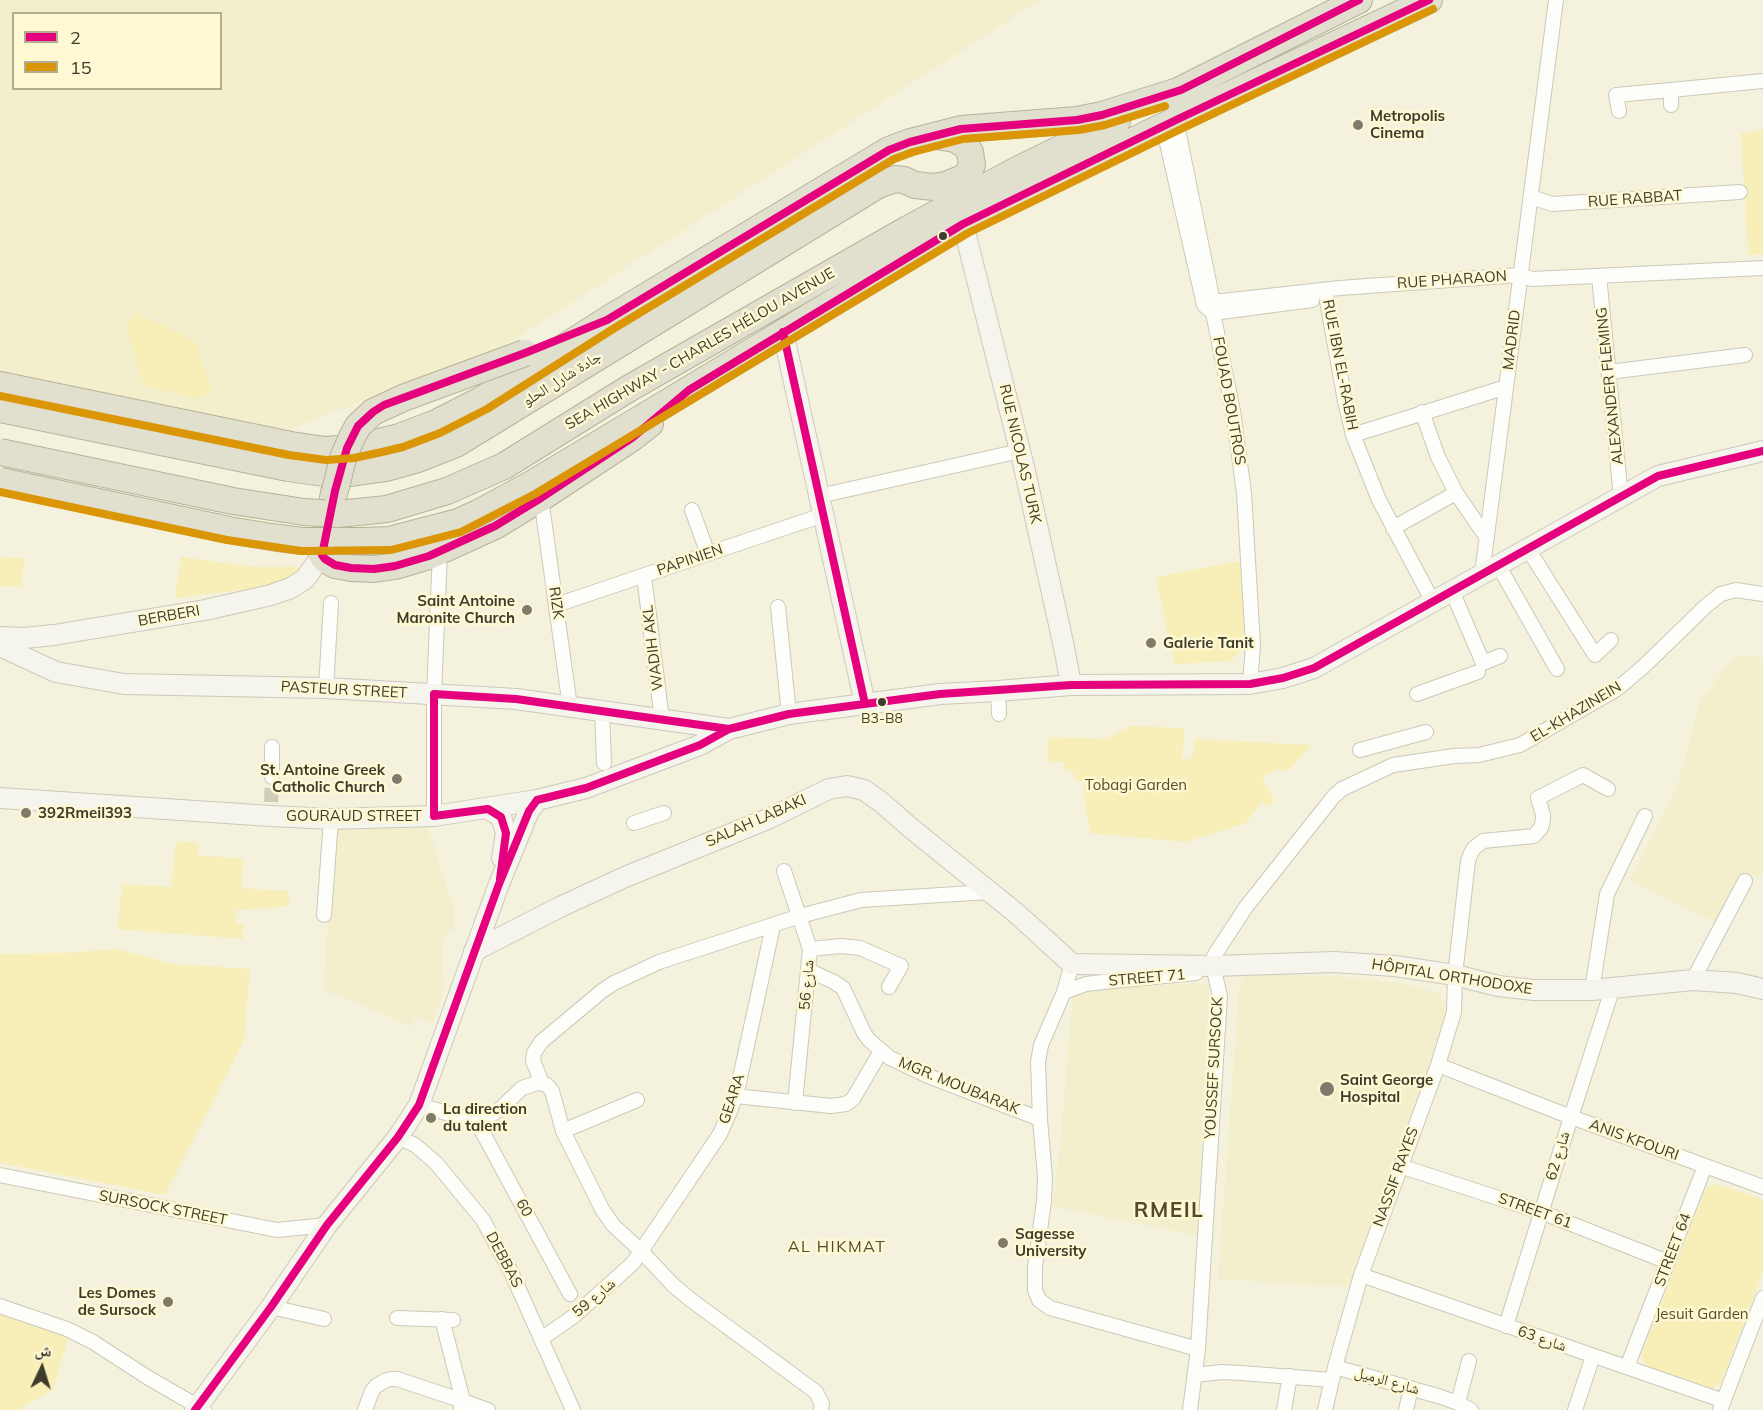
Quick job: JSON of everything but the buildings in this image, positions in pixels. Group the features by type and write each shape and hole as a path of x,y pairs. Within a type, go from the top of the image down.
{"highway":[{"name":"SEA HIGHWAY - CHARLES HÉLOU AVENUE","path":"0,452 233,501 304,512 338,514 387,509 447,491 504,466 628,389 908,229 1017,170 1359,0"},
{"name":"SEA HIGHWAY - CHARLES HÉLOU AVENUE","path":"0,481 229,530 302,541 389,540 458,522 530,485 963,224 1429,0"},
{"name":"جادة شارل الحلو","path":"0,385 325,450 352,448 399,437 436,423 481,400 607,320 873,158 933,135 980,127 1077,120 1102,115 1181,90"},
{"name":"جادة شارل الحلو","path":"0,409 288,468 324,473 351,473 386,468 418,459 456,444 878,185 895,179 904,180 915,186 934,187 955,182 968,173 972,165 970,152 966,146 955,139 933,135"},
{"path":"908,229 921,203 921,196 915,186"},
{"path":"607,320 403,398 374,412 358,426 343,458 322,555 325,559 335,565 351,568 374,569 408,563 495,526 632,438 689,390"}],"street":[{"name":"MADRID","path":"1490,570 1487,538 1556,0"},
{"path":"1619,111 1616,95 1763,81"},
{"path":"1671,90 1671,105"},
{"name":"FOUAD BOUTROS","path":"1170,123 1233,411 1244,493 1253,645 1250,684"},
{"name":"RUE RABBAT","path":"1531,197 1552,204 1740,192"},
{"name":"RUE NICOLAS TURK","path":"963,224 1020,451 1071,686"},
{"name":"RUE PHARAON","path":"1210,307 1326,294 1519,279 1763,268"},
{"name":"ALEXANDER FLEMING","path":"1599,276 1620,497"},
{"name":"RUE IBN EL-RABIH","path":"1326,294 1353,435 1393,528 1433,602"},
{"path":"783,332 865,704"},
{"path":"1609,372 1745,355"},
{"path":"1353,435 1506,387"},
{"path":"1422,412 1438,457 1456,493 1487,538"},
{"name":"PAPINIEN","path":"556,605 708,554 821,506 1020,451"},
{"path":"729,729 789,714 940,694 1071,686 1250,684 1283,678 1314,668 1658,476 1763,451"},
{"path":"1393,528 1456,493"},
{"name":"RIZK","path":"541,498 570,707"},
{"path":"692,510 708,554"},
{"path":"1528,549 1595,655 1611,640"},
{"path":"434,816 434,694 440,551"},
{"name":"BERBERI","path":"0,637 54,636 205,610 271,595 291,588 305,579 322,555"},
{"path":"1490,570 1557,669"},
{"name":"WADIH AKL","path":"644,576 662,720"},
{"name":"EL-KHAZINEIN","path":"1213,966 1214,956 1246,907 1342,789 1393,765 1454,756 1479,755 1520,745 1617,689 1707,605 1722,594 1736,590 1763,594"},
{"path":"1452,591 1483,663 1500,656"},
{"path":"326,688 331,603"},
{"path":"778,607 789,714"},
{"name":"PASTEUR STREET","path":"0,646 56,672 124,684 326,688 516,699 729,729"},
{"path":"1417,693 1478,672"},
{"path":"998,691 999,714"},
{"path":"602,712 604,763"},
{"path":"698,725 705,733 705,738 700,745"},
{"name":"GOURAUD STREET","path":"0,798 271,809 331,819 434,816 537,800 586,788 700,745 729,729"},
{"path":"1360,750 1426,732"},
{"path":"272,747 272,777"},
{"name":"NASSIF RAYES","path":"1325,1410 1361,1275 1438,1065 1454,1012 1455,975 1468,861 1471,853 1483,841 1534,836 1541,828 1543,820 1538,798 1583,775 1608,789"},
{"name":"SALAH LABAKI","path":"474,951 625,877 770,818 838,786 856,787 872,795 1016,913 1072,964"},
{"path":"0,1306 67,1329 93,1342 199,1409 327,1225 398,1137 419,1106 499,884 529,811 537,800"},
{"path":"488,809 501,817 506,833 499,884"},
{"path":"634,824 664,813"},
{"path":"1592,990 1607,894 1645,816"},
{"path":"324,915 331,819"},
{"name":"شارع 56","path":"784,871 810,949 795,1103"},
{"path":"1693,980 1745,881"},
{"path":"537,1084 533,1061 539,1044 602,991 659,962 800,916 861,900 989,892"},
{"name":"GEARA","path":"642,1252 720,1134 735,1096 773,926"},
{"path":"810,949 841,946 860,948 901,966 889,987"},
{"name":"HÔPITAL ORTHODOXE","path":"1072,964 1213,966 1334,962 1395,966 1455,975 1498,986 1534,990 1592,990 1693,980 1737,983 1763,989"},
{"path":"1072,964 1064,992 1039,1054 1040,1119 1045,1178 1035,1267 1035,1290 1039,1300 1050,1308 1198,1349"},
{"name":"YOUSSEF SURSOCK","path":"1190,1410 1198,1349 1220,996 1213,966"},
{"name":"MGR. MOUBARAK","path":"808,970 843,988 864,1033 881,1051 927,1076 1040,1119"},
{"name":"STREET 71","path":"1064,992 1086,984 1199,973 1206,974 1220,996"},
{"name":"شارع 62","path":"1506,1326 1613,987"},
{"path":"735,1096 795,1103 842,1105 853,1099 881,1051"},
{"name":"ANIS KFOURI","path":"1438,1065 1571,1117 1763,1187"},
{"path":"419,1106 477,1122 498,1111 522,1088 537,1084 547,1085 552,1091 563,1131 613,1225 691,1300 816,1392 822,1404 821,1410"},
{"path":"563,1131 637,1100"},
{"name":"60","path":"477,1122 570,1294"},
{"name":"DEBBAS","path":"398,1137 415,1145 436,1163 483,1220 512,1274 573,1410"},
{"name":"STREET 61","path":"1400,1166 1541,1212 1668,1262"},
{"name":"STREET 64","path":"1627,1367 1705,1166"},
{"name":"SURSOCK STREET","path":"0,1175 277,1230 327,1225"},
{"name":"شارع 59","path":"541,1339 574,1316 621,1275 642,1252"},
{"name":"شارع 63","path":"1361,1275 1627,1367 1722,1406"},
{"path":"1722,1406 1763,1298"},
{"path":"271,1307 324,1319"},
{"path":"397,1318 447,1320 462,1405"},
{"path":"1575,1410 1593,1356"},
{"path":"1458,1402 1469,1361"},
{"name":"شارع الرميل","path":"1195,1375 1222,1372 1290,1376 1334,1373 1411,1388 1458,1402 1471,1410"},
{"path":"1284,1410 1290,1376"},
{"path":"365,1410 376,1386 391,1379 397,1379 462,1405 488,1410"},
{"path":"1406,1410 1411,1388"}],"shaded area":[{"path":"0,0 1040,0 503,347 288,430 0,379"},
{"path":"1734,656 1763,657 1763,876 1741,874 1717,923 1630,880 1677,788 1699,704"},
{"path":"428,827 454,906 454,930 449,930 443,943 441,969 445,986 433,1023 415,1017 411,1027 351,1000 324,991 333,830"},
{"name":"Saint George Hospital","path":"1251,974 1344,977 1399,983 1440,995 1448,1011 1447,1022 1350,1285 1347,1287 1218,1279 1239,991 1244,976"},
{"path":"1209,984 1198,1236 1053,1206 1073,996 1114,988"}],"green space":[{"path":"1763,130 1763,254 1748,255 1741,133"},
{"path":"136,313 195,341 211,391 200,399 144,386 126,326"},
{"path":"0,557 24,559 22,587 0,586"},
{"path":"181,557 257,567 300,567 291,579 266,587 175,598"},
{"path":"1240,561 1247,643 1231,661 1174,664 1156,577"},
{"name":"Tobagi Garden","path":"1130,726 1185,728 1182,759 1192,759 1195,739 1312,745 1286,772 1278,769 1262,777 1274,801 1269,806 1261,803 1246,823 1185,842 1090,833 1084,782 1075,781 1074,773 1065,770 1064,762 1048,761 1049,737 1107,739"},
{"path":"176,841 199,843 198,855 243,859 241,888 289,891 289,905 236,910 237,924 243,924 243,939 118,929 122,884 171,887"},
{"path":"116,949 174,964 250,969 244,1040 165,1195 0,1163 0,954"},
{"name":"Jesuit Garden","path":"1716,1184 1763,1200 1763,1273 1720,1385 1711,1388 1647,1366 1641,1356 1706,1188"},
{"path":"0,1313 68,1338 53,1390 22,1407 22,1410 0,1410"}],"tunnel":[{"path":"271,802 272,777"}],"transit line":[{"name":"2","path":"1359,0 1181,90 1102,115 1077,120 961,129 910,142 889,150 607,320 384,405 358,426 347,448 335,491 322,555 335,565 351,568 374,569 395,566 429,556 495,526 632,438 689,390 963,224 1429,0"},
{"name":"15","path":"0,492 227,540 301,551 391,550 461,532 535,494 968,233 1433,9"},
{"name":"15","path":"0,396 289,455 326,460 354,458 403,447 440,433 487,409 613,329 894,159 963,139 1079,130 1105,125 1165,106"},
{"name":"2","path":"783,332 865,704"},
{"name":"2","path":"195,1410 271,1307 327,1225 398,1137 419,1105 499,884 529,811 537,800 586,788 700,745 729,729 789,714 940,694 1071,685 1250,684 1283,678 1314,668 1658,476 1763,451"},
{"name":"2","path":"500,879 506,833 501,817 488,809 434,816 434,694 516,699 729,729"}],"place":[{"name":"Metropolis Cinema","path":"1358,125"},
{"name":"Saint Antoine Maronite Church","path":"527,610"},
{"name":"Galerie Tanit","path":"1151,643"},
{"name":"B3-B8","path":"882,702"},
{"name":"St. Antoine Greek Catholic Church","path":"397,779"},
{"name":"392Rmeil393","path":"26,813"},
{"name":"Saint George Hospital","path":"1327,1089"},
{"name":"La direction du talent","path":"431,1118"},
{"name":"Sagesse University","path":"1003,1243"},
{"name":"Les Domes de Sursock","path":"168,1302"}],"district":[{"name":"RMEIL","path":"1169,1211"},
{"name":"AL HIKMAT","path":"837,1247"}]}
